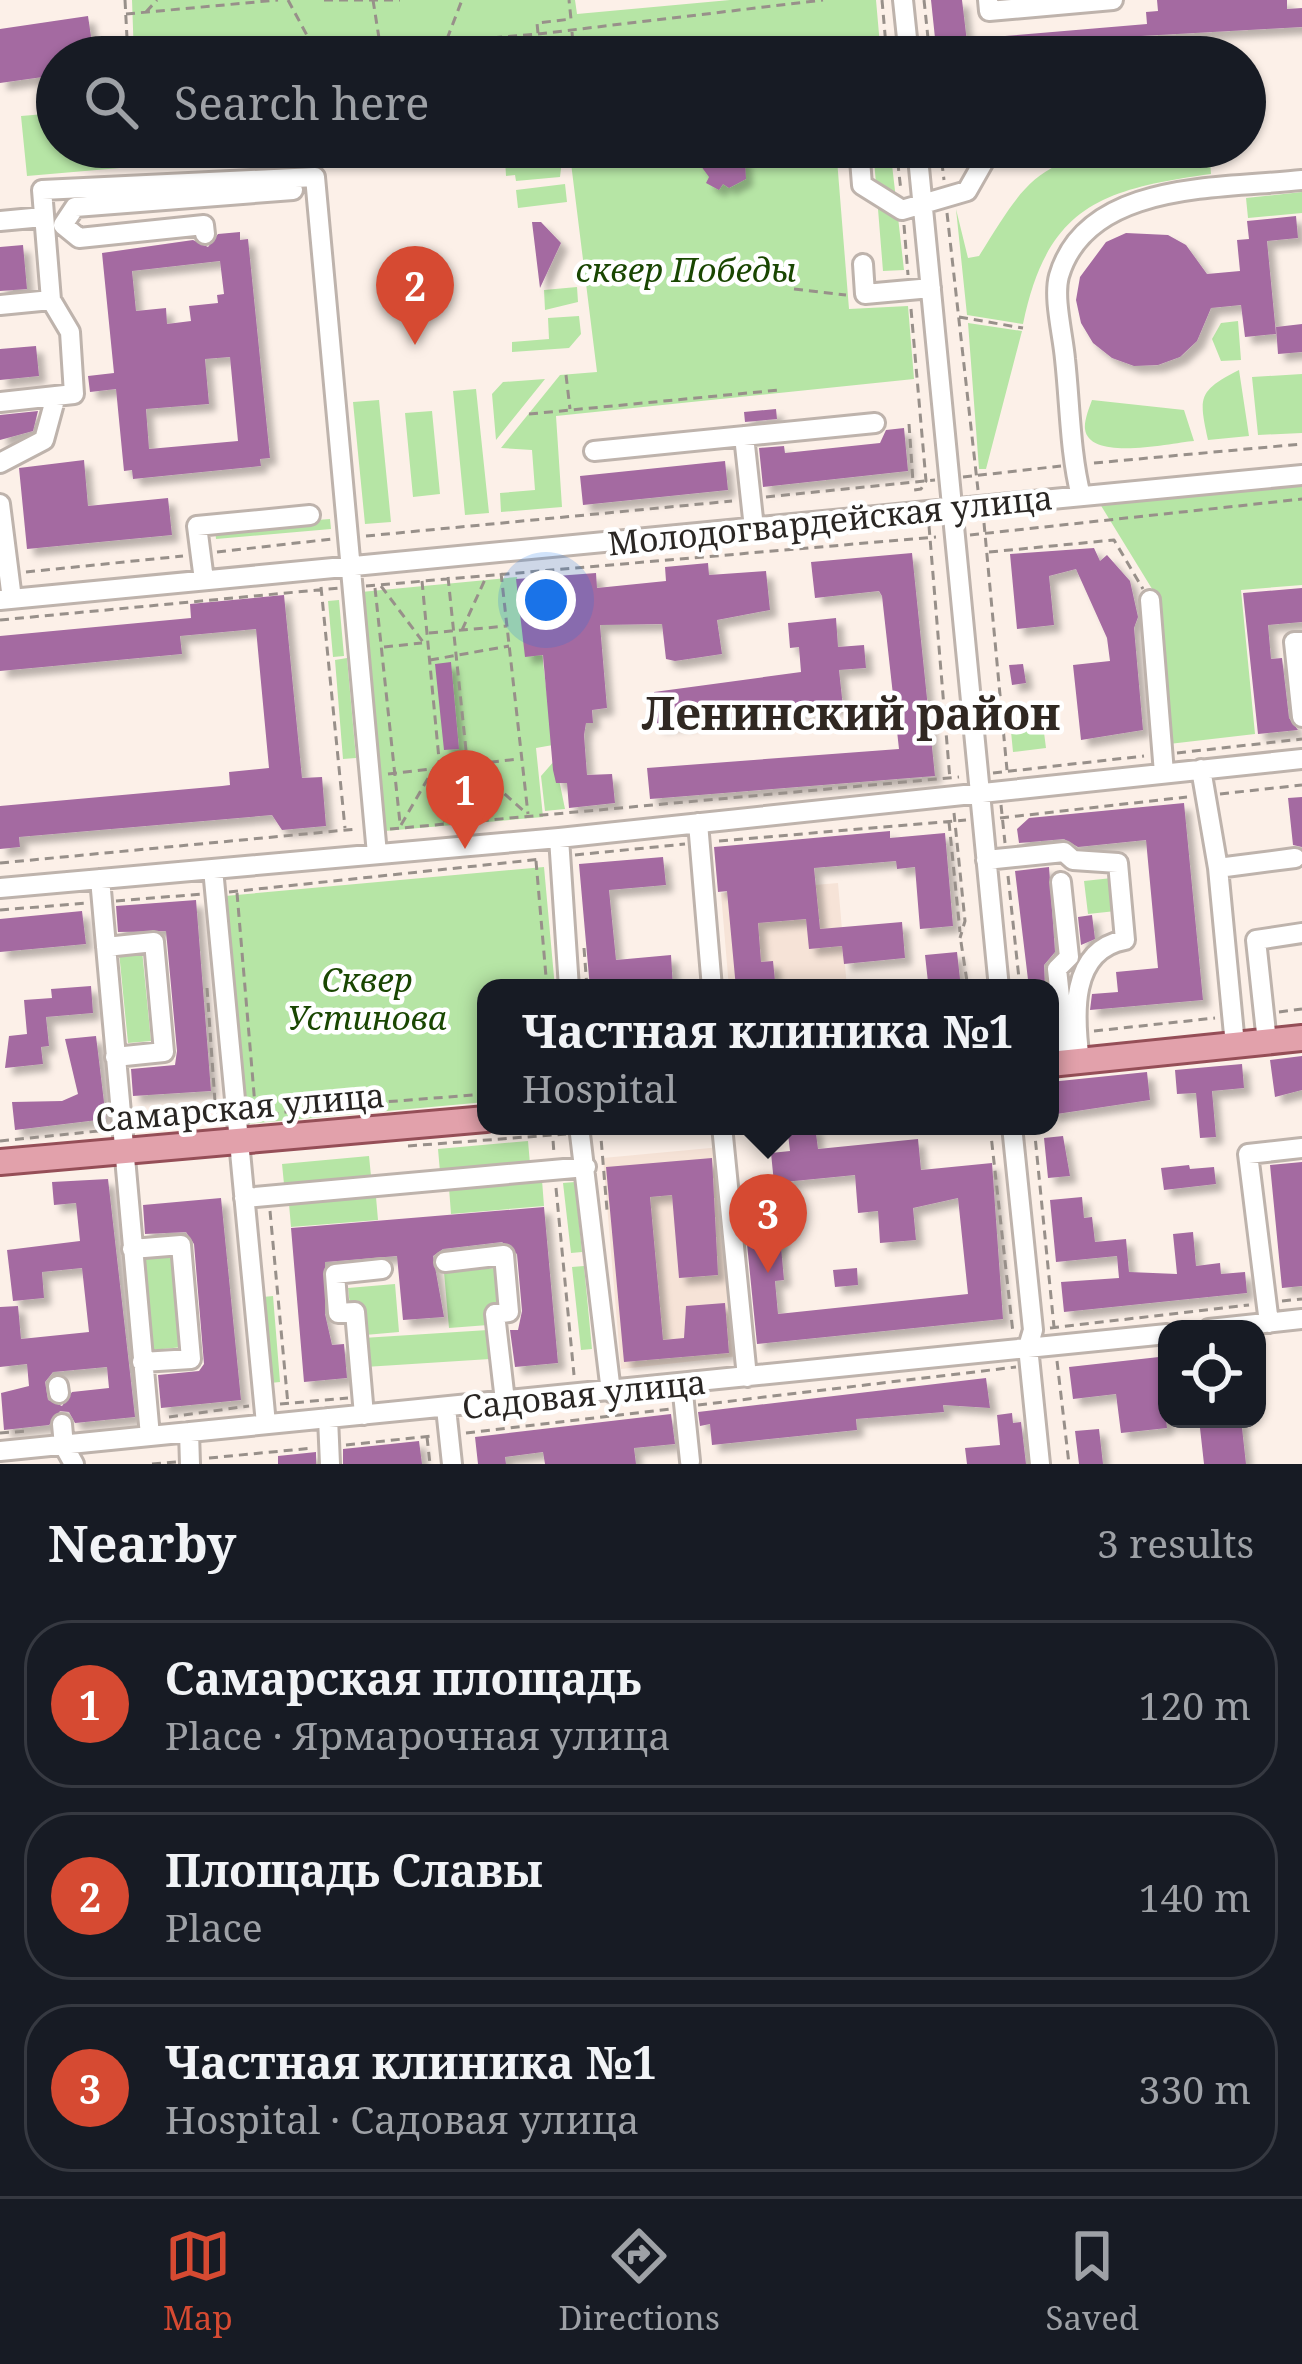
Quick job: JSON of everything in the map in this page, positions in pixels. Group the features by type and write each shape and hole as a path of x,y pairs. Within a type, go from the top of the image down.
{"main road":[{"path":"1066,1062 1302,1038"},
{"name":"Самарская улица","path":"0,1162 477,1120"}],"street":[{"path":"903,0 907,36"},
{"path":"988,0 989,11 1113,0"},
{"path":"861,168 862,185 902,209 967,191 980,168"},
{"path":"919,168 979,784 992,818 999,979"},
{"path":"0,401 74,394 70,332 52,300 42,190 315,177 376,854"},
{"path":"1081,496 1073,465 1057,280 1073,243 1106,215 1144,198 1302,180"},
{"path":"205,234 204,225 79,238 63,225 75,207 316,188"},
{"path":"0,221 43,217"},
{"path":"862,264 866,294 931,288"},
{"path":"0,305 52,300"},
{"path":"0,463 44,440 56,396"},
{"path":"594,451 874,423"},
{"path":"744,436 754,528"},
{"name":"Молодогвардейская улица","path":"6,599 1302,475"},
{"path":"0,504 9,573 6,599"},
{"path":"204,580 197,526 310,515"},
{"path":"1150,600 1163,764"},
{"path":"1302,641 1294,642 1302,717"},
{"path":"0,888 376,854 560,847 699,833 951,787 1163,764 1202,770 1302,759"},
{"path":"1202,770 1218,868 1235,1045"},
{"path":"699,833 711,979"},
{"path":"560,847 568,979"},
{"path":"996,859 1064,853 1073,860 1118,862 1126,940 1098,951 1086,968 1078,995 1076,1033 1066,1062"},
{"path":"1218,868 1295,858"},
{"path":"214,869 262,1415"},
{"path":"100,879 149,1428"},
{"path":"1058,979 1057,969 1069,956 1061,882"},
{"path":"1267,1042 1256,940 1302,934"},
{"path":"106,946 154,942 164,1052 115,1058"},
{"path":"1059,990 1066,1062"},
{"path":"581,1135 610,1392"},
{"path":"723,1135 747,1377"},
{"path":"1013,1135 1033,1330 1022,1348 1040,1464"},
{"path":"1269,1323 1248,1154 1302,1148"},
{"path":"244,1198 586,1167"},
{"path":"132,1250 181,1245 191,1359 142,1362"},
{"path":"446,1262 504,1256 509,1312 495,1314 505,1401"},
{"path":"364,1415 355,1312 338,1313 334,1274 382,1269"},
{"path":"1266,1323 1302,1319"},
{"name":"Садовая улица","path":"0,1452 149,1428 189,1432 262,1415 328,1418 446,1408 1158,1335"},
{"path":"682,1384 690,1461"},
{"path":"446,1408 452,1464"},
{"path":"328,1418 329,1455"},
{"path":"189,1432 190,1462"}],"path":[{"path":"125,0 127,36"},
{"path":"146,12 157,0"},
{"path":"126,14 278,0"},
{"path":"288,0 308,36"},
{"path":"324,0 400,0"},
{"path":"448,36 462,0"},
{"path":"538,34 537,23 572,19 569,0"},
{"path":"512,36 823,0"},
{"path":"882,0 885,36"},
{"path":"924,0 928,36"},
{"path":"373,1 378,36"},
{"path":"572,30 572,36"},
{"path":"898,168 967,979"},
{"path":"943,168 974,476 983,505 1007,772"},
{"path":"794,289 860,297"},
{"path":"957,317 1023,328"},
{"path":"566,375 570,411"},
{"path":"529,414 779,390"},
{"path":"909,424 914,490 926,482"},
{"path":"974,476 1302,444"},
{"path":"9,573 914,482"},
{"path":"0,620 501,571 955,536 1302,499"},
{"path":"988,552 1114,540 1150,600"},
{"path":"501,571 528,815"},
{"path":"462,630 488,573"},
{"path":"448,577 473,820"},
{"path":"422,579 446,825"},
{"path":"377,585 425,642"},
{"path":"377,585 400,826"},
{"path":"322,589 345,830"},
{"path":"427,633 507,626"},
{"path":"382,647 425,642"},
{"path":"428,660 510,646"},
{"path":"0,863 528,815 951,787 979,784 1007,772 1163,764 1302,739"},
{"path":"469,765 522,759"},
{"path":"469,765 528,815"},
{"path":"400,826 437,768"},
{"path":"382,774 437,768"},
{"path":"0,910 536,860 560,847 699,833 992,818 1302,784"},
{"path":"992,818 1018,979"},
{"path":"536,860 546,979"},
{"path":"237,891 238,1140"},
{"path":"206,984 238,1140"},
{"path":"1264,1013 1302,1009"},
{"path":"1076,1033 1232,1016"},
{"path":"553,1135 574,1378"},
{"path":"152,1464 292,1450 329,1455 427,1437 1018,1367 1022,1348 991,1135"},
{"path":"1035,1135 1069,1464"},
{"path":"269,1195 289,1412"},
{"path":"149,1428 262,1415"},
{"path":"0,1433 66,1440"},
{"path":"427,1437 430,1464"},
{"path":"291,1439 292,1450"}],"shaded area":[{"path":"838,883 846,979 728,979 721,893"},
{"path":"721,1147 740,1356 621,1369 603,1158"}],"green space":[{"path":"132,0 575,0 577,14 730,0 876,0 879,36 133,36"},
{"path":"36,115 36,168 119,168 27,176 21,116"},
{"path":"506,168 561,168 560,177 516,181 515,175 506,176"},
{"name":"сквер Победы","path":"572,168 838,168 849,309 908,306 914,379 556,416 562,507 501,512 500,493 535,490 532,450 501,448 560,375 597,372"},
{"path":"875,168 892,168 904,270 883,271"},
{"path":"1051,168 1211,168 1211,174 1139,187 1085,211 1047,253 1023,324 967,315 956,209 968,258 979,256 1036,178"},
{"path":"565,184 567,202 518,208 516,190"},
{"path":"1302,192 1302,213 1248,218 1246,198"},
{"path":"577,287 578,302 545,310 544,290"},
{"path":"579,316 581,334 569,348 512,352 512,342 549,339 548,318"},
{"path":"1238,321 1241,360 1221,361 1212,339 1221,323"},
{"path":"968,323 1022,331 986,469 979,469"},
{"path":"1239,370 1249,436 1208,440 1204,397"},
{"path":"1302,374 1302,433 1258,435 1252,377"},
{"path":"545,379 496,440 492,394 503,382"},
{"path":"476,389 489,513 465,515 453,391"},
{"path":"379,400 391,522 365,524 353,402"},
{"path":"1092,400 1184,410 1194,441 1132,448 1100,445 1085,429"},
{"path":"432,411 440,494 413,497 405,413"},
{"path":"1302,484 1302,585 1241,590 1255,734 1169,744 1157,597 1100,504"},
{"path":"330,519 331,529 216,539 215,528"},
{"path":"517,577 526,654 542,653 553,745 536,748 543,817 385,831 361,592"},
{"path":"339,600 344,656 333,657 328,601"},
{"path":"347,658 356,758 343,759 335,660"},
{"path":"1042,717 1046,748 1013,752 1010,721"},
{"path":"555,760 565,809 545,811 541,776"},
{"name":"Сквер Устинова","path":"544,867 554,979 477,979 477,1103 246,1124 225,896"},
{"path":"1112,878 1116,911 1088,914 1084,881"},
{"path":"142,950 151,1041 128,1043 119,952"},
{"path":"528,1141 530,1164 440,1172 438,1149"},
{"path":"369,1156 371,1176 284,1184 282,1164"},
{"path":"542,1180 544,1206 451,1214 449,1188"},
{"path":"575,1182 582,1252 571,1253 563,1183"},
{"path":"376,1197 378,1220 291,1227 289,1204"},
{"path":"174,1256 183,1347 152,1350 144,1258"},
{"path":"584,1266 592,1349 581,1350 572,1267"},
{"path":"497,1268 500,1305 487,1306 488,1325 449,1328 444,1272"},
{"path":"395,1284 399,1332 365,1335 362,1305 350,1306 348,1288"},
{"path":"273,1296 280,1382 270,1383 263,1297"},
{"path":"488,1330 490,1359 365,1367 363,1338"}],"building":[{"path":"931,0 962,0 966,36 935,36"},
{"path":"1157,0 1287,0 1287,9 1302,8 1302,27 1141,36 1005,36 1147,24 1146,12 1158,11"},
{"path":"88,16 91,36 36,36 36,78 0,83 0,29"},
{"path":"702,168 745,168 746,179 729,188 723,184 719,190 706,183 709,177"},
{"path":"1296,216 1298,238 1267,241 1276,334 1245,337 1241,305 1211,308 1197,341 1180,357 1158,365 1134,366 1112,358 1093,343 1081,323 1076,300 1080,277 1106,242 1126,233 1168,235 1186,245 1207,274 1240,271 1237,240 1249,239 1247,221"},
{"path":"532,222 541,222 561,243 540,288"},
{"path":"240,232 240,240 248,239 270,458 260,459 261,466 133,479 132,470 124,471 116,389 90,392 88,376 114,373 102,253 193,240 208,247 218,234","holes":["220,261 224,294 217,295 218,303 189,306 191,321 167,324 166,308 136,311 132,271","230,357 238,441 149,449 146,409 209,404 205,359"]},
{"path":"23,245 27,289 0,291 0,247"},
{"path":"1302,324 1302,352 1278,354 1276,327"},
{"path":"36,346 39,376 0,380 0,349"},
{"path":"776,409 777,419 745,422 744,412"},
{"path":"38,411 33,431 0,440 0,415"},
{"path":"904,428 908,471 763,487 759,448 784,446 785,453 880,443 886,430"},
{"path":"84,460 88,506 168,498 172,535 27,549 19,468"},
{"path":"725,461 728,490 583,505 580,476"},
{"path":"1094,548 1100,561 1107,555 1130,581 1138,617 1134,628 1143,730 1081,740 1073,665 1110,661 1107,638 1076,569 1049,576 1054,625 1017,629 1010,554"},
{"path":"912,553 935,776 650,799 647,768 899,749 882,596 879,591 815,598 811,562"},
{"path":"708,563 709,575 766,571 770,610 717,620 722,654 675,661 666,659 662,624 600,625 607,708 592,710 593,723 586,723 587,775 612,774 615,803 569,808 567,783 556,783 553,770 543,655 525,657 516,579 596,573 597,588 666,581 665,567"},
{"path":"1302,588 1302,622 1268,625 1271,659 1282,658 1289,718 1298,730 1258,734 1243,593"},
{"path":"284,595 302,778 322,777 326,826 282,830 272,815 19,837 20,847 0,849 0,806 230,785 229,772 269,768 256,629 180,636 182,654 0,671 0,636 191,618 190,604"},
{"path":"836,618 838,647 864,645 866,668 839,670 843,707 657,726 654,692 801,672 799,647 790,648 788,623"},
{"path":"451,662 459,749 444,750 435,664"},
{"path":"1023,664 1026,683 1012,685 1009,665"},
{"path":"1302,797 1302,847 1293,845 1288,798"},
{"path":"1184,803 1203,1000 1090,1010 1092,994 1118,992 1116,972 1158,968 1146,840 1078,847 1064,839 1019,843 1017,829 1029,818"},
{"path":"890,831 890,838 945,833 953,926 920,929 915,867 897,869 896,861 814,868 820,929 902,922 905,958 844,964 842,946 809,949 806,919 758,923 761,962 773,961 775,979 735,979 727,891 718,892 714,847"},
{"path":"663,857 666,885 609,890 616,960 671,955 672,979 589,979 579,864"},
{"path":"1049,867 1055,952 1044,965 1045,979 1028,979 1015,871"},
{"path":"196,900 211,1091 133,1096 131,1069 175,1065 177,1051 166,931 118,932 116,906"},
{"path":"82,911 86,944 0,952 0,919"},
{"path":"1092,915 1095,939 1081,945 1078,917"},
{"path":"957,952 960,979 928,979 925,955"},
{"path":"91,986 93,1013 46,1017 49,1046 41,1047 43,1064 5,1068 9,1036 27,1034 24,1000 52,998 51,989"},
{"path":"96,1036 106,1119 15,1130 12,1102 62,1101 78,1094 65,1039"},
{"path":"1302,1056 1302,1090 1275,1097 1270,1060"},
{"path":"1242,1064 1244,1088 1212,1091 1216,1137 1200,1138 1196,1093 1177,1094 1175,1070"},
{"path":"1147,1072 1150,1100 1059,1114 1059,1081"},
{"path":"788,1135 816,1135 818,1149 918,1139 921,1170 992,1163 1003,1319 757,1344 742,1194 776,1191 784,1280 775,1281 778,1314 968,1294 958,1198 913,1208 916,1240 880,1243 878,1211 858,1213 855,1175 774,1183 771,1153 790,1151"},
{"path":"1063,1136 1070,1176 1048,1178 1044,1138"},
{"path":"712,1158 718,1275 679,1278 672,1195 650,1197 663,1340 684,1338 686,1306 725,1303 729,1353 624,1362 606,1167"},
{"path":"1302,1162 1302,1286 1282,1288 1270,1165"},
{"path":"1189,1165 1190,1169 1214,1167 1216,1184 1164,1190 1161,1168"},
{"path":"108,1179 135,1417 75,1423 69,1412 60,1411 49,1425 4,1430 1,1393 29,1386 27,1364 0,1367 0,1307 18,1306 21,1339 89,1332 82,1268 42,1272 44,1298 13,1301 7,1250 80,1241 76,1203 54,1205 52,1182","holes":["107,1367 109,1388 72,1392 62,1406 48,1400 45,1382 53,1372"]},
{"path":"1082,1197 1084,1218 1092,1217 1095,1242 1126,1239 1129,1272 1177,1274 1173,1234 1193,1232 1196,1266 1220,1263 1221,1274 1245,1272 1247,1293 1064,1312 1061,1282 1119,1278 1117,1256 1056,1262 1050,1200"},
{"path":"221,1198 241,1400 161,1408 158,1375 199,1371 204,1364 194,1244 186,1232 145,1234 143,1205"},
{"path":"544,1207 558,1363 515,1367 510,1330 518,1330 522,1311 517,1254 502,1242 443,1249 433,1256 444,1317 403,1320 397,1256 325,1262 325,1314 332,1345 344,1344 347,1378 304,1382 291,1228"},
{"path":"857,1268 858,1285 835,1287 833,1270"},
{"path":"1158,1357 1158,1428 1167,1428 1121,1433 1116,1394 1073,1399 1069,1367"},
{"path":"986,1378 990,1408 943,1405 944,1412 856,1419 857,1430 712,1445 710,1424 700,1426 698,1412"},
{"path":"1012,1413 1013,1423 1021,1422 1026,1464 967,1464 965,1448 1000,1445 997,1415"},
{"path":"671,1414 675,1444 634,1448 636,1464 545,1464 543,1452 505,1457 506,1464 478,1464 475,1437"},
{"path":"1200,1428 1242,1428 1246,1464 1204,1464"},
{"path":"1099,1429 1103,1464 1079,1464 1075,1431"},
{"path":"419,1441 422,1464 343,1464 343,1449"},
{"path":"316,1452 316,1464 278,1464 278,1456"}],"place":[{"name":"Площадь Славы","path":"415,345"},
{"name":"Самарская площадь","path":"465,849"},
{"name":"Частная клиника №1","path":"768,1273"}],"district":[{"name":"Ленинский район","path":"851,712"}]}
